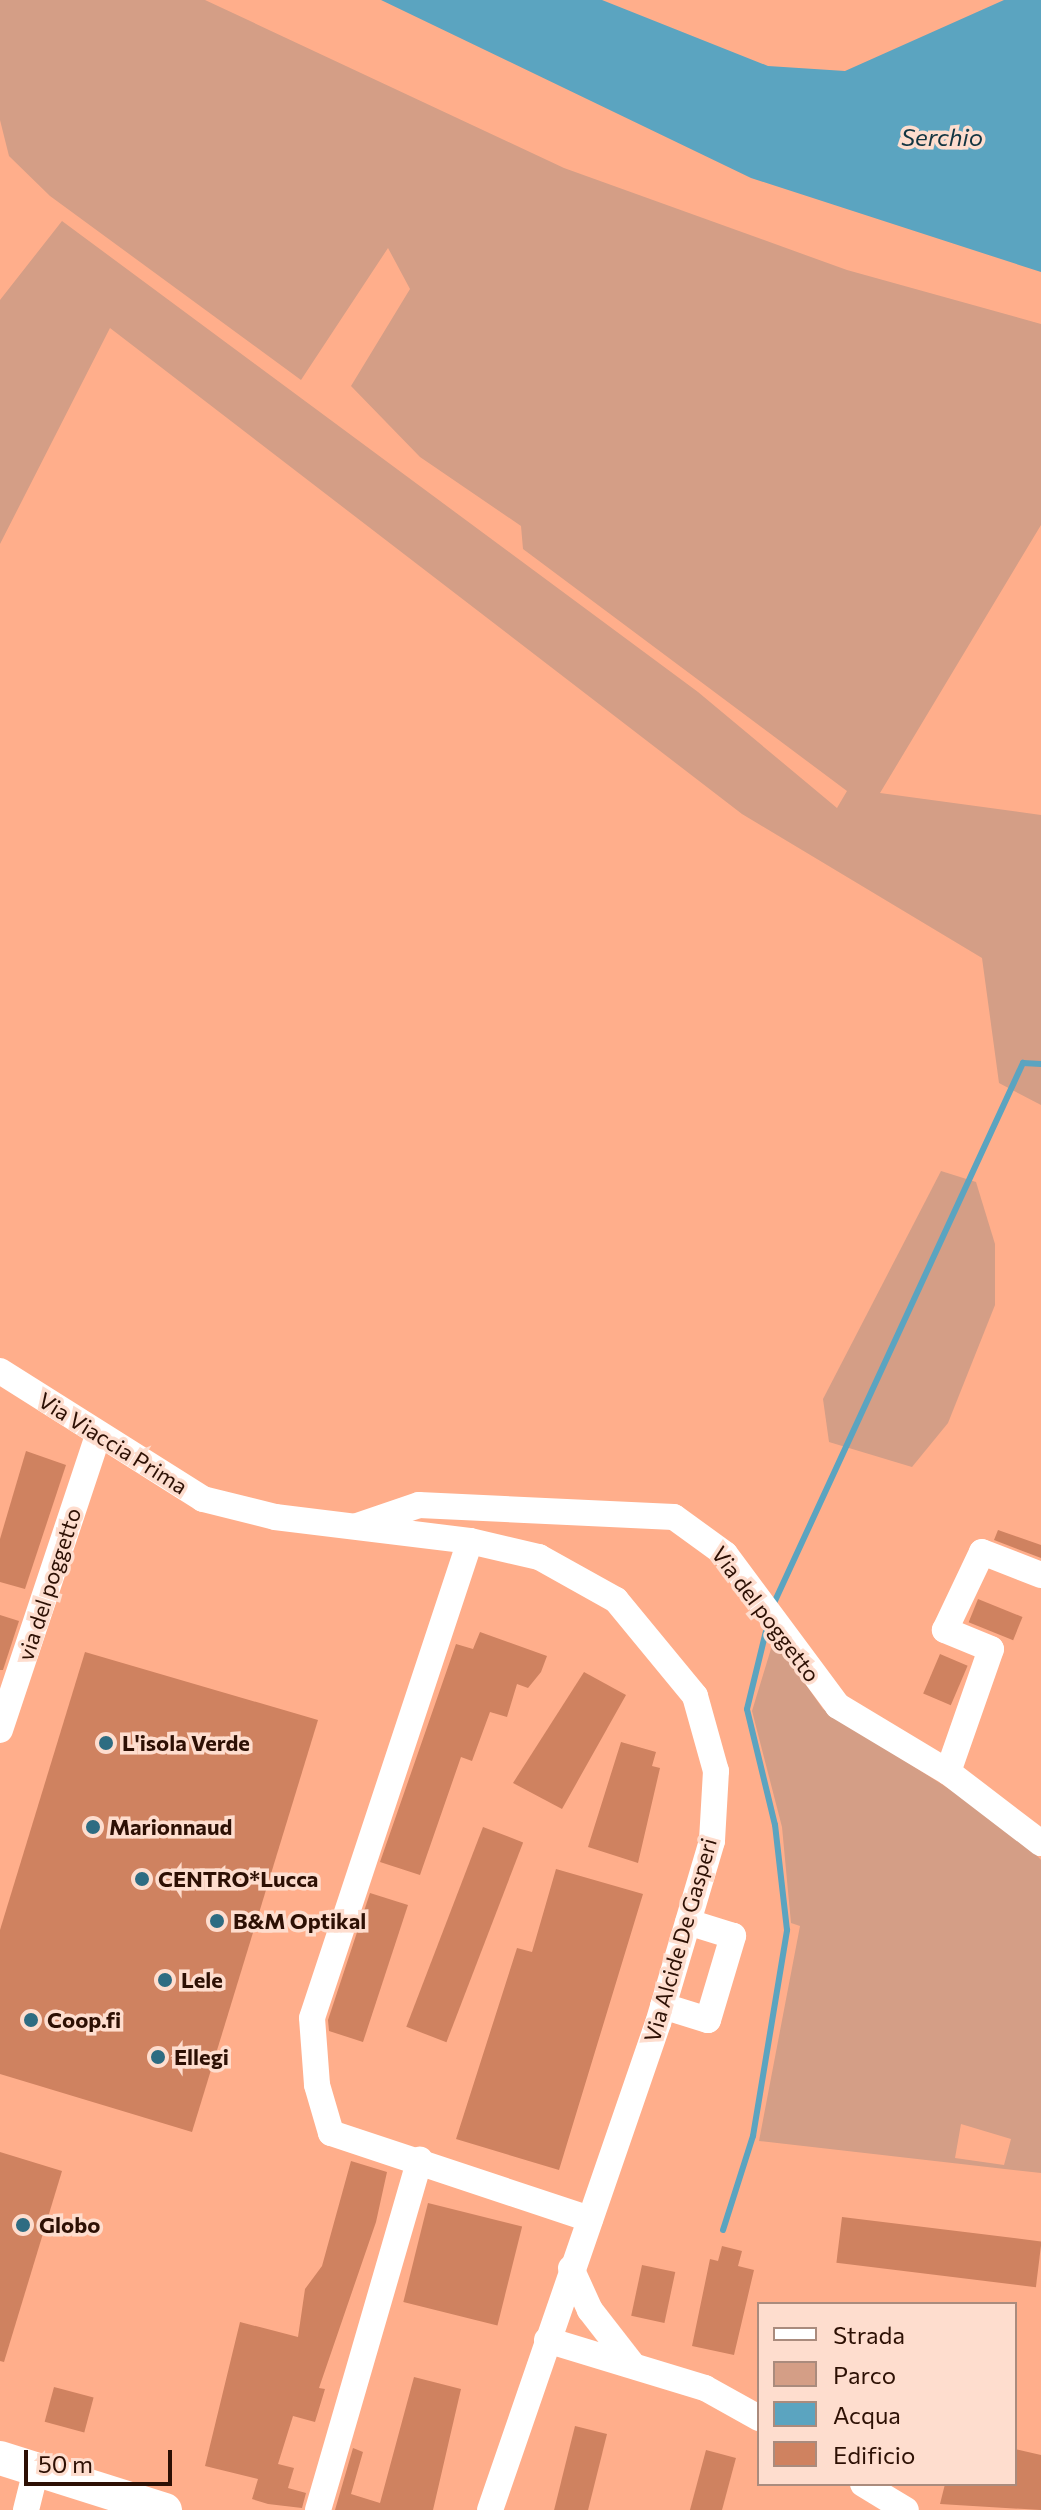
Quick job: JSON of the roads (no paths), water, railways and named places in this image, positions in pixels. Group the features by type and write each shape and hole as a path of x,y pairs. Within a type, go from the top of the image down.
{"main road":[{"path":"0,2458 36,2470 104,2501 165,2510"}],"street":[{"name":"Via Viaccia Prima","path":"0,1371 97,1438 203,1499 363,1527"},
{"name":"via del poggetto","path":"0,1730 97,1438"},
{"name":"Via del poggetto","path":"363,1527 419,1505 674,1517 725,1554 838,1706 948,1772 1041,1843"},
{"name":"Via Alcide De Gasperi","path":"363,1527 470,1541 539,1557 616,1600 695,1696 716,1771 712,1841 663,2006 490,2510"},
{"path":"470,1541 312,2018 317,2085 331,2133 420,2160 590,2219"},
{"path":"948,1772 991,1649 945,1630 982,1552 1041,1575"},
{"path":"663,2006 708,2020 713,2006 733,1936 688,1922"},
{"path":"318,2510 420,2160"},
{"path":"571,2268 590,2310 632,2364"},
{"path":"547,2340 705,2388 757,2417"},
{"path":"26,2510 36,2470"},
{"path":"866,2486 906,2510"}],"water":[{"name":"Serchio","path":"381,0 602,0 768,66 845,71 1004,0 1041,0 1041,272 751,178"}],"waterway":[{"path":"774,1603 1023,1063 1041,1064"},
{"path":"723,2230 753,2136 787,1930 775,1825 747,1709 766,1631"}],"place":[{"name":"L'isola Verde","path":"106,1743"},
{"name":"Marionnaud","path":"93,1827"},
{"name":"CENTRO*Lucca","path":"142,1879"},
{"name":"B&M Optikal","path":"217,1921"},
{"name":"Lele","path":"165,1980"},
{"name":"Coop.fi","path":"31,2020"},
{"name":"Ellegi","path":"158,2057"},
{"name":"Globo","path":"23,2225"}]}
